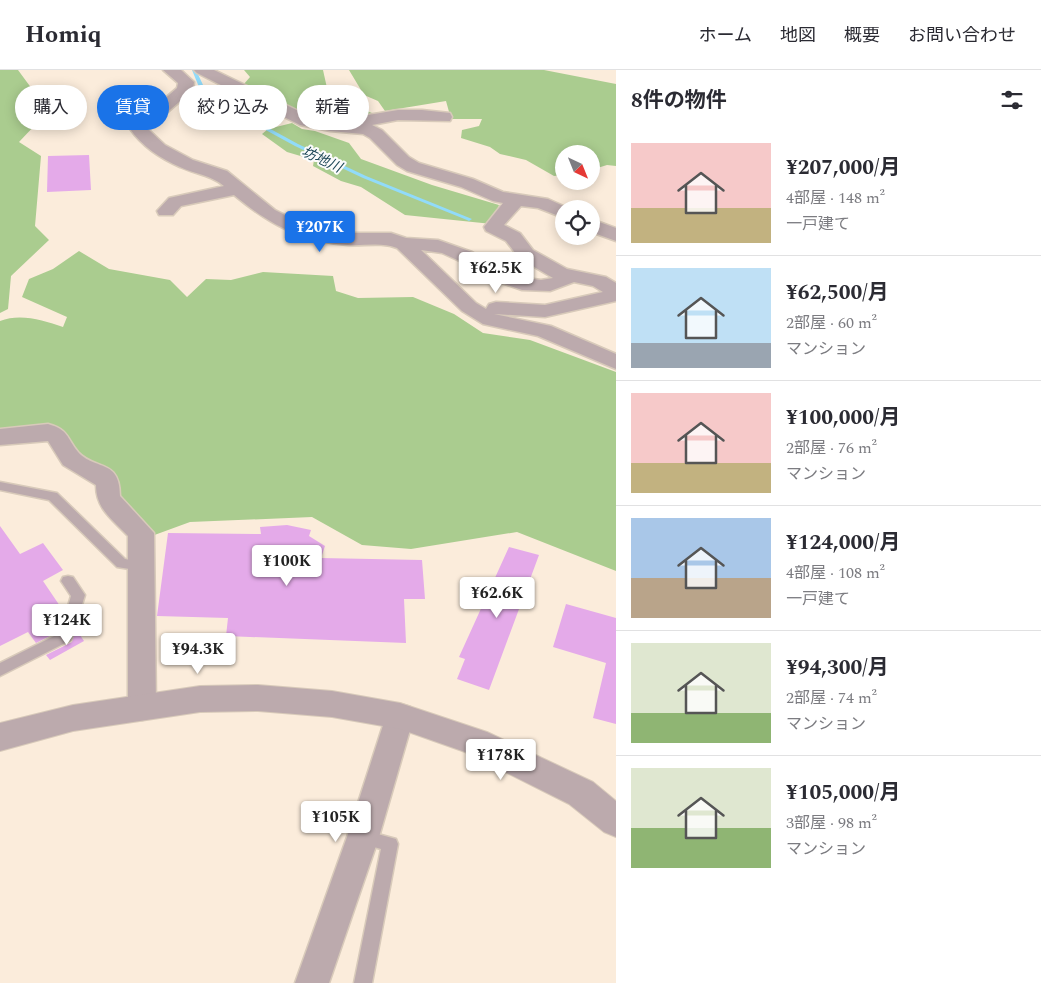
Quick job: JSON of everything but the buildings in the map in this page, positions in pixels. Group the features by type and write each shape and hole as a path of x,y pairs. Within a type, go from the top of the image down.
{"street":[{"path":"171,70 186,82 184,90 138,128 159,149 187,164 221,175 268,214 302,231 346,239 391,239 404,244 469,307 490,320 544,331 616,362"},
{"path":"202,70 297,117"},
{"path":"369,119 425,113 444,117"},
{"path":"369,130 376,134 403,161 413,167 467,183 499,197 514,201 542,203 555,209"},
{"path":"166,211 175,202 237,189"},
{"path":"514,201 493,227 513,237 526,254 561,274 599,281 616,293"},
{"path":"600,229 616,235"},
{"path":"404,244 428,243 448,249 479,264 496,276 518,283 542,286 560,283 566,279 567,275"},
{"path":"469,307 475,304 500,309 545,311 616,293"},
{"path":"0,437 48,432 56,435 71,459 96,472 108,482 108,499 141,533 142,708"},
{"path":"0,737 73,718 200,699 258,698 332,704 400,716 476,742 581,793 616,821"},
{"path":"312,983 362,837 400,716"}],"lane":[{"path":"0,486 53,496 122,564 142,566"},
{"path":"0,670 66,636 78,595 68,581"},
{"path":"362,837 390,844 363,983"}],"green space":[{"path":"0,70 18,70 29,85 15,85 15,130 30,130 19,142 41,156 35,226 49,240 11,276 8,309 0,313"},
{"path":"244,70 323,70 326,85 297,85 297,112 287,107 287,85 244,84 250,77"},
{"path":"349,70 544,70 616,84 616,166 607,165 600,167 600,145 555,145 554,176 526,160 500,154 490,147 461,138 462,130 479,126 482,119 451,119 446,101 385,111 378,101 369,97 369,85 358,85"},
{"path":"292,123 297,126 297,130 315,131 349,143 361,159 432,185 499,205 492,224 405,215 361,187 341,181 313,166 314,160 287,152 262,134 267,130 287,130 287,124"},
{"path":"79,251 109,269 170,280 187,297 206,279 231,280 263,272 333,276 336,291 358,298 413,297 454,314 483,333 530,340 616,372 616,571 517,532 411,549 362,545 312,517 190,522 149,537 55,437 0,437 0,321 23,318 40,320 63,327 67,317 22,297 29,279 53,269"}],"waterway":[{"name":"坊地川","path":"194,70 201,86 232,108 297,145 364,177 469,219"}]}
